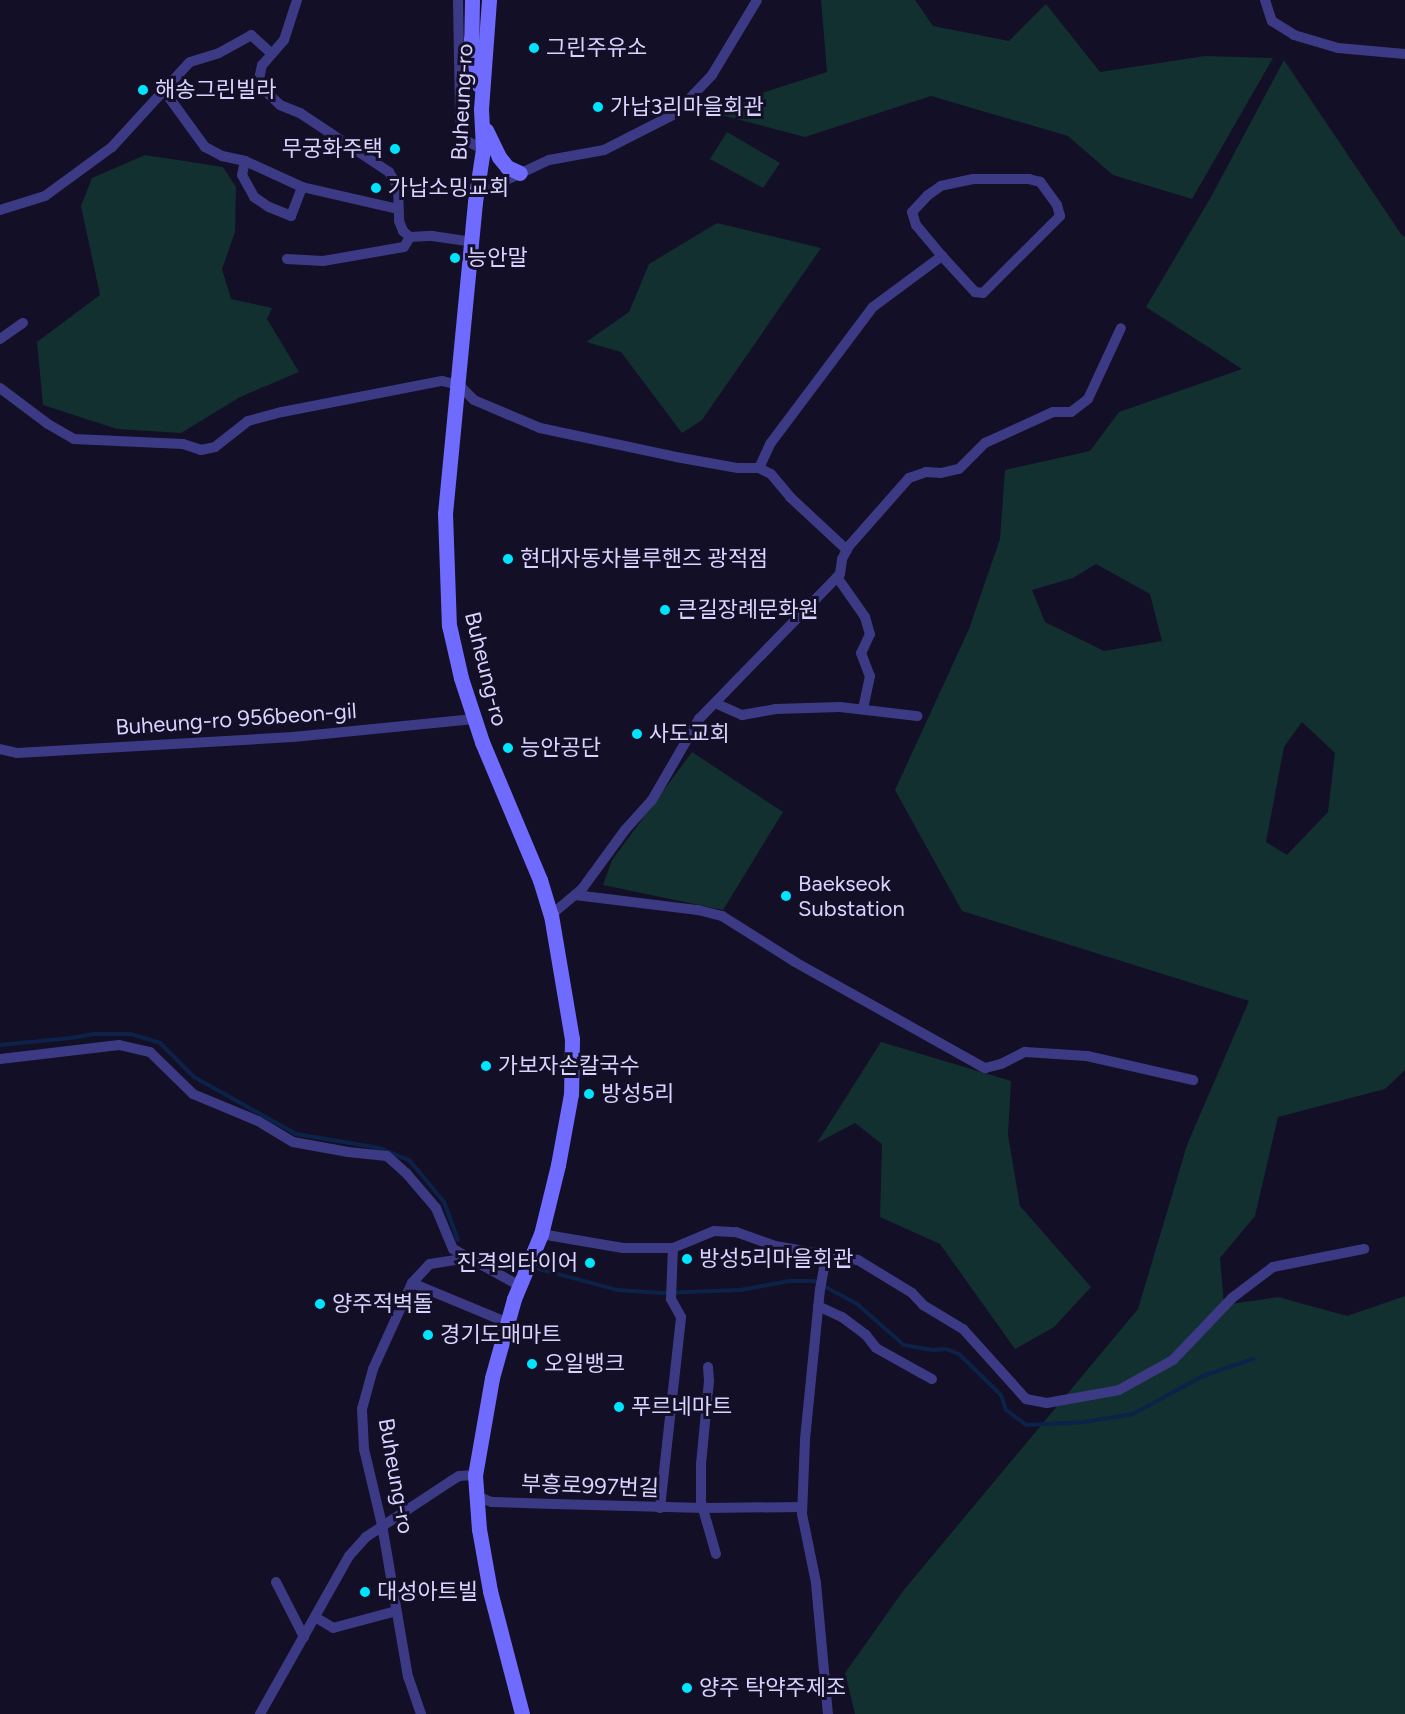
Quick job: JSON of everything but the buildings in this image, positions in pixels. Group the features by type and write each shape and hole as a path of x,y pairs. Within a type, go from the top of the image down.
{"main road":[{"path":"472,0 471,39 482,115 499,157 507,167 520,173"},
{"name":"Buheung-ro","path":"489,0 482,115 483,149 475,202 473,242 445,513 449,625 461,678 474,719 540,880 551,915 568,1011 572,1075 567,1119 541,1234 514,1299 492,1378 475,1475 476,1496 495,1615 522,1714"}],"street":[{"path":"297,0 284,40 259,73 266,93 280,105 300,113 382,166 396,180 398,209 403,231 410,237 432,236 473,242"},
{"path":"458,0 462,134 467,141 483,149"},
{"path":"479,186 496,185 549,160 604,150 675,114 712,75 757,0"},
{"path":"1265,0 1272,21 1294,35 1338,48 1405,54"},
{"path":"0,210 45,196 112,147 165,92 190,62 219,53 251,35 272,54"},
{"path":"165,92 205,147 222,156 245,161 303,188 398,209"},
{"path":"245,161 242,175 254,197 269,207 291,216 303,188"},
{"path":"972,179 1029,179 1041,182 1057,206 1059,216 983,293 975,292 942,256 916,225 912,212 928,195 941,186 972,179"},
{"path":"287,259 323,261 404,248 410,237"},
{"path":"759,468 770,444 873,307 942,256"},
{"path":"0,339 23,324"},
{"path":"551,915 590,880 625,830 652,800 699,719 837,577 847,550 909,478 926,472 941,473 959,469 985,443 1053,412 1071,412 1088,399 1121,328"},
{"path":"0,388 48,424 74,439 183,444 201,450 215,447 248,421 282,412 442,381 459,385 474,400 540,428 675,457 738,468 759,468 771,474 790,497 847,550"},
{"path":"837,577 865,617 870,634 861,653 870,676 863,710"},
{"path":"715,703 742,715 775,709 863,710 917,716"},
{"name":"Buheung-ro 956beon-gil","path":"0,749 17,753 293,737 474,719"},
{"path":"575,895 698,910 722,916 795,962 985,1068 1001,1064 1025,1052 1087,1056 1193,1080"},
{"path":"0,1059 119,1045 150,1052 193,1094 258,1121 292,1142 387,1156 407,1174 436,1208 453,1249 520,1286"},
{"path":"541,1234 623,1248 673,1248 714,1231 739,1233 775,1246 858,1260 912,1293 922,1305 963,1329 1026,1399 1047,1403 1119,1390 1173,1360 1232,1298 1273,1268 1364,1249"},
{"path":"660,1508 681,1317 672,1299 673,1248"},
{"path":"825,1256 819,1289 805,1440 802,1507 816,1583 828,1714"},
{"path":"466,1258 430,1264 412,1283 508,1323"},
{"name":"Buheung-ro","path":"412,1283 373,1369 362,1408 364,1449 382,1525 408,1677 421,1714"},
{"path":"818,1306 842,1317 866,1335 876,1348 932,1379"},
{"path":"708,1367 709,1381 700,1464 701,1503 716,1554"},
{"path":"260,1714 350,1556 382,1525 459,1476 475,1475"},
{"name":"부흥로997번길","path":"476,1496 492,1502 660,1508 802,1507"},
{"path":"276,1582 304,1637"},
{"path":"315,1617 333,1628 396,1611"}],"green space":[{"path":"821,0 915,0 933,26 1009,41 1046,4 1100,72 1205,56 1273,58 1192,199 1113,175 1068,136 931,96 805,137 706,111 827,72"},
{"path":"1284,60 1405,237 1405,1070 1385,1089 1278,1117 1255,1216 1220,1258 1224,1305 1278,1297 1347,1316 1405,1296 1405,1714 855,1714 845,1673 903,1591 1138,1309 1187,1145 1249,1001 962,911 895,790 969,629 1000,539 1005,470 1090,451 1119,412 1242,369 1146,307 1211,197","holes":["1096,564 1150,594 1162,641 1104,651 1045,622 1032,590 1073,578","1302,722 1335,753 1328,812 1287,855 1266,842 1284,747"]},
{"path":"727,132 780,163 763,188 710,159"},
{"path":"145,155 223,167 236,187 235,232 222,269 231,299 272,308 267,319 299,372 240,397 181,433 117,429 43,405 37,342 100,295 81,206 92,178"},
{"path":"717,223 821,248 702,420 682,433 621,352 586,342 629,312 649,264"},
{"path":"692,752 783,812 723,910 603,885 612,860"},
{"path":"881,1042 1011,1081 1008,1135 1020,1206 1091,1287 1054,1327 1015,1349 940,1244 880,1217 882,1144 855,1123 817,1143"}],"waterway":[{"path":"0,1045 93,1034 131,1034 160,1043 194,1077 296,1134 380,1148 410,1161 444,1202 458,1240"},
{"path":"539,1269 618,1290 662,1293 740,1290 789,1281 814,1281 857,1304 904,1345 933,1350 946,1349 959,1354 1001,1395 1006,1410 1027,1425 1084,1422 1133,1414 1203,1376 1253,1359"}],"place":[{"name":"그린주유소","path":"534,48"},
{"name":"해송그린빌라","path":"143,90"},
{"name":"가납3리마을회관","path":"598,107"},
{"name":"무궁화주택","path":"395,149"},
{"name":"가납소밍교회","path":"376,188"},
{"name":"능안말","path":"455,258"},
{"name":"현대자동차블루핸즈 광적점","path":"508,559"},
{"name":"큰길장례문화원","path":"665,610"},
{"name":"사도교회","path":"637,734"},
{"name":"능안공단","path":"508,748"},
{"name":"Baekseok Substation","path":"786,896"},
{"name":"가보자손칼국수","path":"486,1066"},
{"name":"방성5리","path":"589,1094"},
{"name":"방성5리마을회관","path":"687,1259"},
{"name":"진격의타이어","path":"590,1263"},
{"name":"양주적벽돌","path":"320,1304"},
{"name":"경기도매마트","path":"428,1335"},
{"name":"오일뱅크","path":"532,1364"},
{"name":"푸르네마트","path":"619,1407"},
{"name":"대성아트빌","path":"365,1592"},
{"name":"양주 탁약주제조","path":"687,1688"}]}
